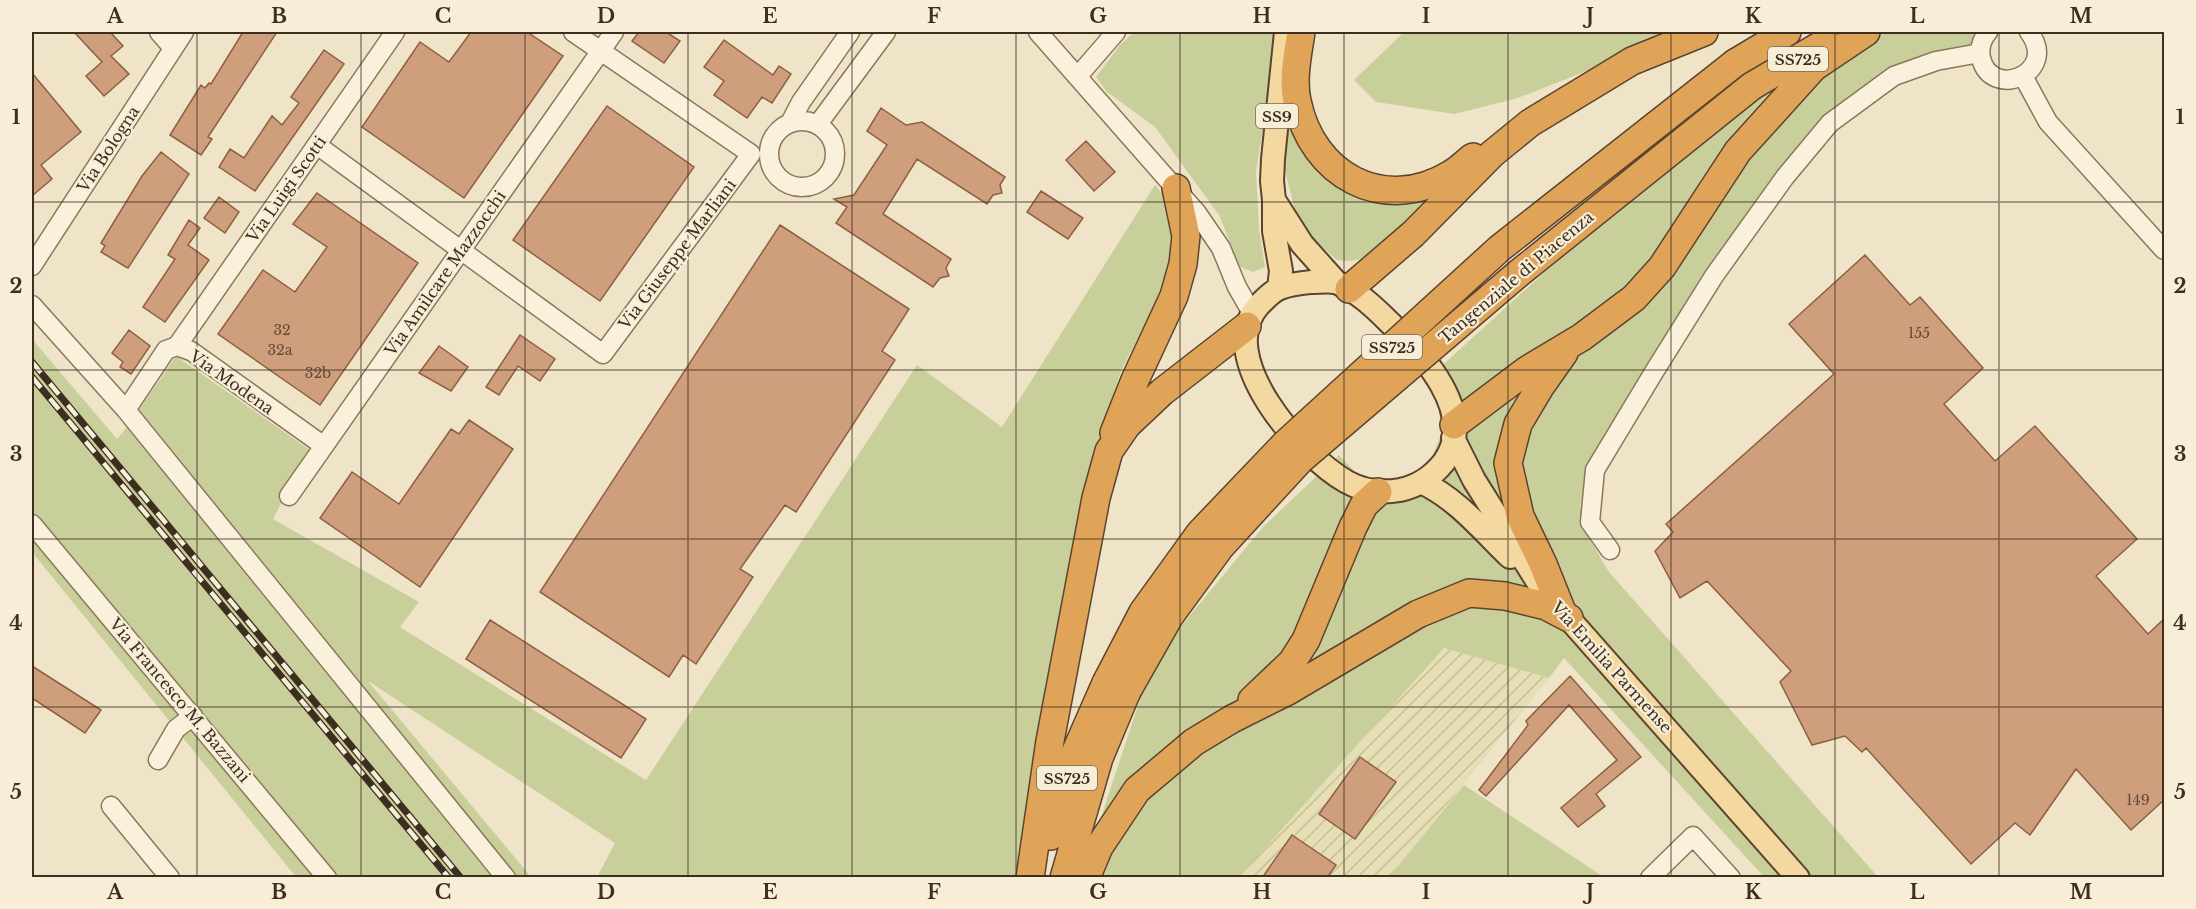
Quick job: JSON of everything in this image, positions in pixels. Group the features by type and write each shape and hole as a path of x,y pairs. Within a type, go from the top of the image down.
{"highway":[{"path":"1301,32 1296,98 1302,123 1318,153 1337,170 1364,186 1387,191 1422,187 1452,174 1495,138 1530,123 1632,62 1704,32"},
{"name":"Tangenziale di Piacenza","path":"1064,878 1117,687 1143,612 1200,533 1284,444 1500,248 1735,63 1787,32"},
{"name":"Tangenziale di Piacenza","path":"1039,878 1073,758 1117,687 1221,546 1300,460 1519,273 1752,86 1844,32"},
{"path":"1454,431 1527,370 1569,345 1635,298 1662,267 1738,152 1814,68 1866,32"},
{"path":"1342,285 1413,234 1492,154 1530,123"},
{"path":"1030,878 1050,741 1096,498 1120,414 1174,296 1183,264 1186,236 1176,188"},
{"path":"1108,451 1127,425 1162,392 1250,319"},
{"path":"1565,614 1520,516 1508,463 1518,424 1569,345"},
{"path":"1232,719 1292,662 1306,640 1364,505 1378,492"},
{"path":"1086,878 1099,847 1137,790 1194,742 1232,719 1288,692 1418,614 1469,592 1505,596 1545,606 1565,614"}],"main road":[{"name":"SS9","path":"1274,200 1273,159 1286,32"},
{"path":"1274,200 1302,244 1342,285 1360,296 1413,344 1435,373 1449,398 1454,431 1448,456 1436,472 1423,483 1401,490 1378,492 1348,483 1322,465 1298,442 1254,379 1247,352 1250,319 1265,298 1279,288 1311,282 1342,285"},
{"path":"1274,200 1274,231 1281,271 1279,288"},
{"name":"Via Emilia Parmense","path":"1454,431 1479,489 1541,587 1798,878"},
{"path":"1423,483 1454,501 1541,587"}],"street":[{"path":"159,32 174,48"},
{"name":"Via Bologna","path":"32,266 184,32"},
{"name":"Via Luigi Scotti","path":"177,346 395,32"},
{"path":"573,32 601,50"},
{"name":"Via Amilcare Mazzocchi","path":"289,496 614,32"},
{"path":"790,123 801,102 850,32"},
{"path":"818,124 884,32"},
{"path":"1038,32 1197,213 1221,248 1250,319"},
{"path":"1078,76 1116,32"},
{"path":"1988,32 1981,44 1982,63 1995,77 2014,80 2030,71 2037,56 2035,39 2030,32"},
{"name":"Via Giuseppe Marliani","path":"460,251 603,354 751,154 601,50"},
{"path":"1610,550 1590,522 1595,470 1714,276 1785,177 1830,123 1894,76 1936,61 1980,53"},
{"path":"2023,76 2048,122 2164,250"},
{"path":"808,121 818,124 833,140 836,151 835,162 830,173 823,181 812,186 801,188 780,179 773,171 769,160 769,148 773,138 780,129 790,123 808,121"},
{"path":"316,145 460,251"},
{"path":"32,305 126,410 506,878"},
{"name":"Via Modena","path":"126,410 166,350 177,346 191,351 324,446"},
{"name":"Via Francesco M. Bazzani","path":"32,524 327,878"},
{"path":"158,760 176,729 193,716"},
{"path":"111,806 170,878"},
{"path":"1650,878 1693,836 1731,878"}],"shaded area":[{"path":"1444,648 1549,678 1389,877 1241,878 1239,876"}],"green space":[{"path":"1134,32 1276,32 1256,171 1259,229 1265,267 1253,272 1240,267 1219,215 1155,127 1107,92 1096,77 1120,45"},
{"path":"1404,32 1685,32 1518,98 1454,114 1376,102 1354,80"},
{"path":"1883,32 1976,32 1972,39 1970,59 1892,78 1820,122 1589,465 1580,506 1586,533 1609,572 1878,877 1764,877 1564,658 1549,678 1444,648 1241,877 1081,878 1153,660 1264,526 1339,455 1359,476 1385,482 1416,472 1433,455 1443,429 1435,396 1424,382 1704,127 1792,75"},
{"path":"1294,129 1311,156 1435,195 1371,257 1351,261 1337,260 1315,241 1296,214 1285,171 1286,138 1289,130"},
{"path":"1155,185 1168,201 1172,228 1170,269 1121,371 1095,450 1015,877 597,877 615,843 368,681 531,877 296,877 32,552 32,339 117,439 176,356 310,450 273,519 419,602 400,627 646,780 917,365 1002,427"},
{"path":"1464,785 1604,877 1389,877"}],"building":[{"path":"74,32 110,32 123,46 111,56 129,74 104,96 86,76 102,62"},
{"path":"243,32 277,32 208,137 212,139 201,155 170,135 201,85 205,88 209,83 211,84"},
{"path":"471,32 527,32 563,56 464,198 362,127 420,42 449,62"},
{"path":"639,32 666,32 680,41 664,63 632,41"},
{"path":"724,40 773,75 779,66 791,74 772,103 762,97 747,118 714,95 724,81 704,67"},
{"path":"324,50 344,64 255,191 219,167 230,149 244,158 272,116 282,125 299,103 291,97"},
{"path":"32,73 81,132 41,165 52,179 32,196"},
{"path":"607,106 694,167 600,301 513,240"},
{"path":"881,108 906,125 922,122 1005,177 1000,185 1002,193 993,195 987,204 917,159 883,214 951,259 946,268 949,276 940,278 933,287 836,223 847,207 834,199 854,195 887,145 867,131"},
{"path":"1086,141 1115,172 1094,191 1066,160"},
{"path":"161,152 189,174 128,268 101,252 105,246 101,243 142,176"},
{"path":"1041,191 1083,218 1068,239 1027,212"},
{"path":"317,193 418,263 320,405 218,334 263,270 295,292 327,247 293,224"},
{"path":"219,197 239,212 225,233 204,218"},
{"path":"189,220 200,228 188,245 209,260 165,322 143,307 175,259 168,255"},
{"path":"780,225 909,309 882,351 895,360 796,512 785,505 740,569 753,577 696,664 683,655 669,677 540,592"},
{"path":"1865,255 1910,305 1920,297 1983,368 1944,404 1995,461 2035,426 2137,539 2096,576 2148,634 2164,619 2164,800 2131,830 2076,769 2030,835 2015,823 1971,864 1866,748 1862,752 1845,736 1812,745 1780,682 1791,671 1707,581 1680,598 1655,551 1673,532 1666,524 1834,374 1789,324"},
{"path":"129,330 150,346 131,374 120,367 123,362 112,353"},
{"path":"520,335 555,359 540,381 518,366 499,395 486,387"},
{"path":"439,346 468,367 451,391 419,373"},
{"path":"469,420 513,449 420,587 320,518 352,472 399,504 451,429 459,434"},
{"path":"490,620 646,719 621,758 466,659"},
{"path":"32,666 101,710 85,733 32,698"},
{"path":"1570,676 1641,757 1596,794 1605,806 1578,827 1561,808 1617,760 1569,705 1486,796 1479,790 1528,725 1526,721"},
{"path":"1360,757 1396,782 1355,839 1319,814"},
{"path":"1292,835 1336,865 1327,878 1262,878"}],"railway":[{"path":"32,362 461,878"},
{"path":"32,377 449,878"}]}
